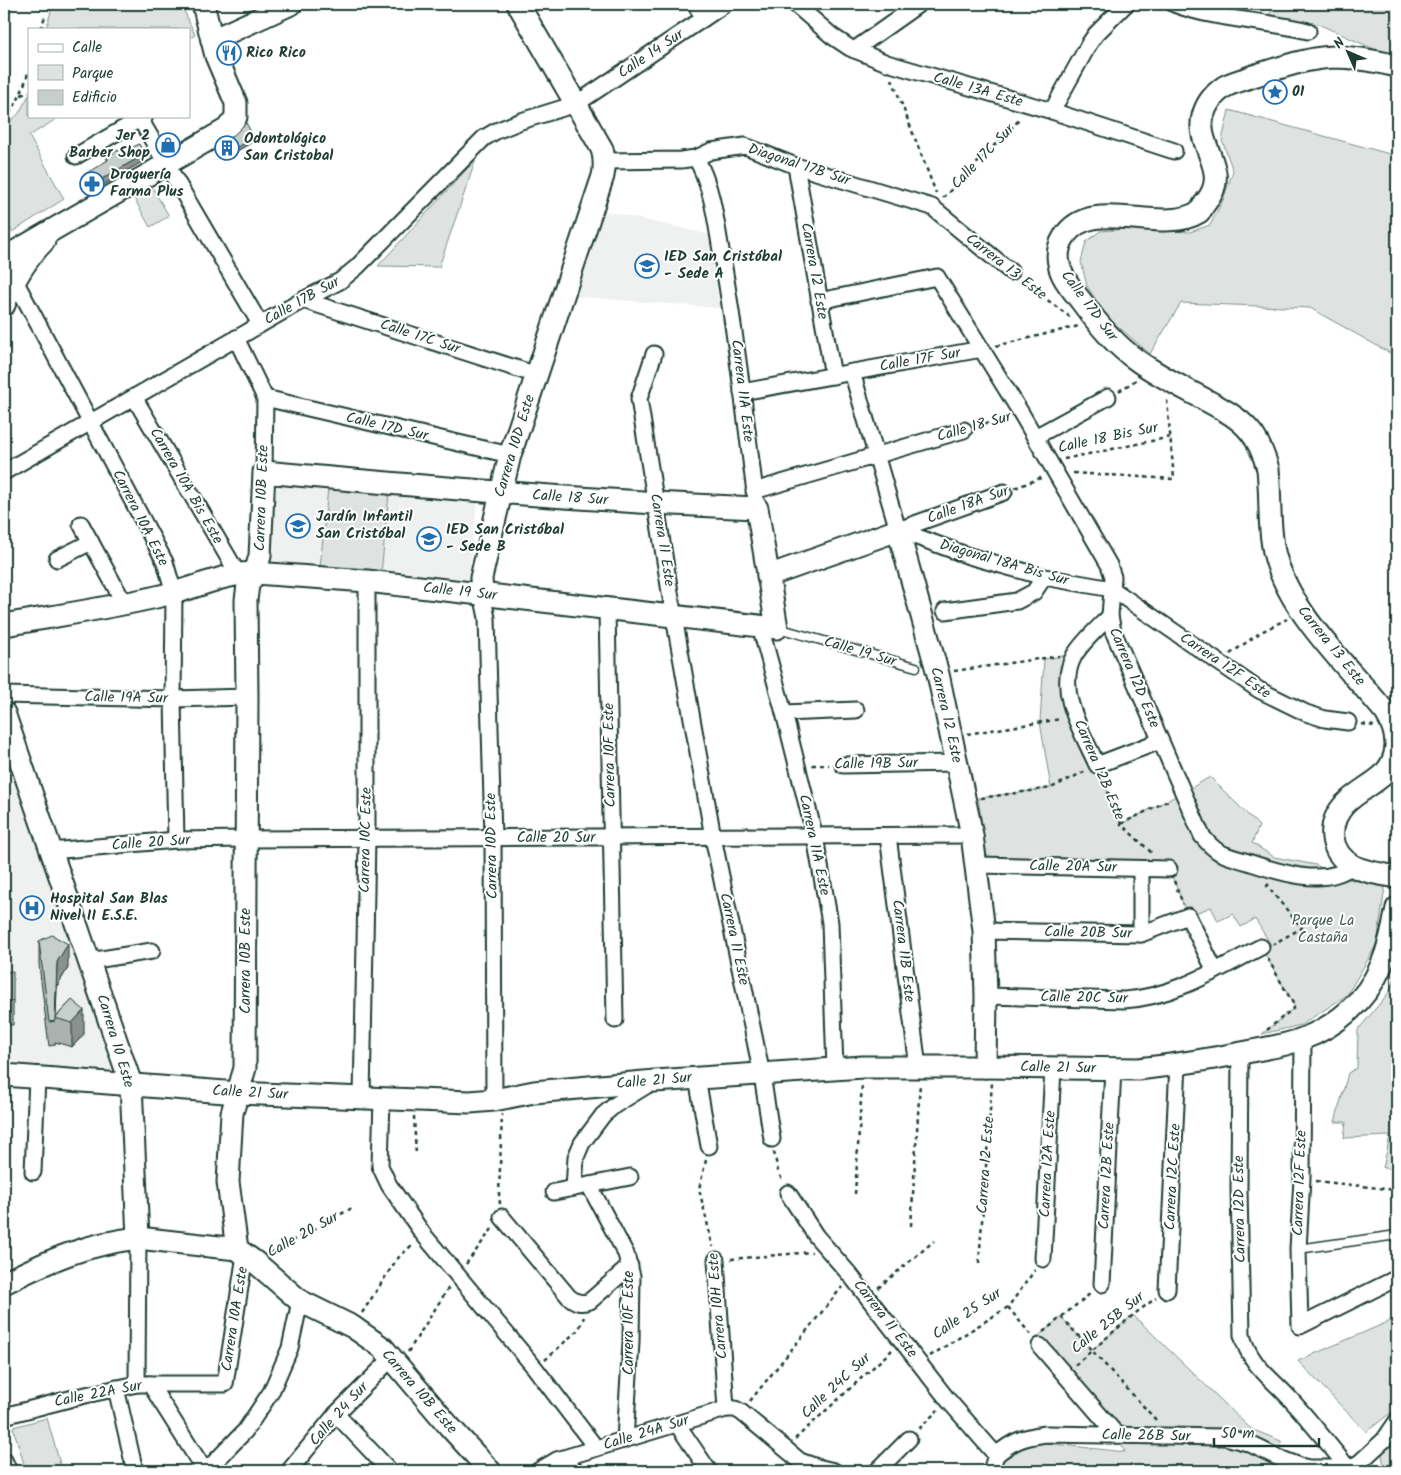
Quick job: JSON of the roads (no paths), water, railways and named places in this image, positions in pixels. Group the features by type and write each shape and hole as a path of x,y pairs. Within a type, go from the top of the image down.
{"street":[{"path":"4,259 227,129 236,118 236,103 216,56 203,4"},
{"path":"212,40 291,4"},
{"path":"518,4 602,149 605,161"},
{"path":"695,4 704,18"},
{"name":"Calle 14 Sur","path":"576,104 725,4"},
{"name":"Calle 13A Este","path":"795,4 816,23 854,50 887,63 1052,111 1174,151"},
{"path":"854,50 919,4"},
{"path":"1052,111 1089,44 1096,34 1126,4"},
{"path":"1174,4 1186,9 1267,22 1308,32"},
{"name":"Calle 17D Sur","path":"1159,374 1126,353 1113,340 1063,276 1058,262 1058,255 1066,235 1076,225 1089,218 1110,217 1172,220 1200,211 1212,192 1216,178 1215,168 1202,131 1203,117 1209,102 1226,86 1294,64 1322,58 1364,59 1397,66"},
{"name":"Calle 17B Sur","path":"4,472 340,280 357,267 484,138 521,121 576,104"},
{"path":"76,156 143,118 166,164 260,324"},
{"name":"Diagonal 17B Sur","path":"605,161 681,160 696,158 711,151 746,146 796,166 935,204"},
{"name":"Carrera 11A Este","path":"696,158 707,180 713,204 730,301 768,576 768,627 784,713 815,837 830,923 835,1069"},
{"name":"Carrera 10D Este","path":"498,1099 487,618 481,578 510,455 603,176 605,161"},
{"name":"Carrera 12 Este","path":"796,166 833,376"},
{"name":"Carrera 13 Este","path":"935,204 1011,272"},
{"path":"4,305 15,280 32,254 57,228"},
{"name":"Carrera 10A Este","path":"4,259 165,562 174,593 173,699 176,840"},
{"name":"Carrera 12D Este","path":"819,301 937,277 1021,413 1109,565 1112,577 1110,616 1113,631 1184,792 1198,829 1207,842 1213,848 1226,855 1294,875 1320,876 1346,871 1352,866"},
{"name":"Calle 17C Sur","path":"303,300 536,375"},
{"name":"Carrera 10B Este","path":"236,338 265,398 262,542 246,574 248,585 246,600 245,1068 232,1113 228,1182 246,1255 300,1301 353,1327 375,1342 395,1362 448,1426 490,1471"},
{"name":"Calle 17F Sur","path":"742,392 982,349"},
{"name":"Carrera 11 Este","path":"654,354 639,399 674,617 713,837 762,1075 772,1139"},
{"name":"Carrera 12 Este","path":"852,372 938,674 972,835 984,931 989,1067"},
{"name":"Carrera 13 Este","path":"1159,374 1234,416 1256,439 1268,469 1275,554 1286,585 1302,612 1386,713 1395,729 1397,737 1396,753 1389,768 1383,775 1344,805 1333,824 1332,832 1335,847 1352,866"},
{"name":"Carrera 10A Bis Este","path":"134,397 246,574"},
{"path":"1035,437 1108,397"},
{"name":"Calle 17D Sur","path":"265,398 510,455"},
{"name":"Calle 18 Sur","path":"264,472 500,493 656,504 756,500 876,456 964,430"},
{"name":"Calle 18A Sur","path":"768,576 1004,492"},
{"path":"81,524 124,604"},
{"name":"Diagonal 18A Bis Sur","path":"898,530 969,556 1044,577 1112,589"},
{"path":"57,558 90,542"},
{"name":"Calle 19 Sur","path":"4,625 124,604 246,574 367,582 768,627"},
{"path":"945,611 1017,601 1034,592 1044,577"},
{"name":"Carrera 10C Este","path":"367,582 367,838 372,1098"},
{"name":"Carrera 12F Este","path":"1112,589 1259,690 1282,703 1306,714 1348,722"},
{"name":"Carrera 10F Este","path":"607,610 615,1020"},
{"name":"Carrera 12B Este","path":"1110,616 1075,654 1069,670 1068,696 1097,765 1160,741"},
{"name":"Calle 19A Sur","path":"4,695 173,699 247,697"},
{"path":"784,713 856,710"},
{"name":"Carrera 10 Este","path":"4,713 131,1084 144,1384"},
{"name":"Calle 19B Sur","path":"843,765 957,763"},
{"name":"Calle 20 Sur","path":"51,851 176,840 972,835"},
{"name":"Carrera 11B Este","path":"888,836 920,1067"},
{"name":"Calle 20A Sur","path":"977,865 1169,869"},
{"path":"1352,866 1397,877"},
{"path":"1141,868 1141,934"},
{"name":"Calle 21 Sur","path":"4,1075 238,1093 470,1102 534,1092 655,1081 863,1067 1138,1069 1240,1053 1303,1039 1328,1028 1350,1010 1368,989 1378,973 1387,951 1397,908"},
{"name":"Calle 20B Sur","path":"984,931 1141,934 1188,916 1215,970"},
{"name":"Calle 20C Sur","path":"986,996 1136,1000 1171,991 1261,947"},
{"path":"89,961 152,951"},
{"name":"Carrera 12F Este","path":"1303,1039 1302,1179 1298,1249 1300,1326 1397,1278"},
{"name":"Carrera 12D Este","path":"1240,1053 1239,1188 1242,1335 1245,1349 1254,1362 1292,1401 1348,1468"},
{"name":"Carrera 12C Este","path":"1167,1290 1178,1064"},
{"name":"Carrera 12A Este","path":"1043,1259 1053,1068"},
{"name":"Carrera 12B Este","path":"1102,1284 1112,1069"},
{"path":"33,1172 37,1078"},
{"path":"697,1078 709,1146"},
{"path":"574,1188 576,1158 582,1143 590,1132 603,1115 615,1105 655,1081"},
{"path":"372,1098 380,1166 389,1185 423,1234 535,1368 596,1448"},
{"path":"554,1192 630,1177"},
{"name":"Carrera 10F Este","path":"589,1185 623,1247 632,1276 631,1342 625,1440"},
{"name":"Carrera 11 Este","path":"788,1193 805,1221 868,1297 948,1400 996,1455"},
{"path":"502,1217 569,1297 576,1302 582,1304 590,1301 630,1266"},
{"path":"4,1283 71,1252 104,1243 138,1238 246,1255"},
{"name":"Carrera 10A Este","path":"224,1384 246,1255"},
{"name":"Carrera 10H Este","path":"716,1260 734,1410"},
{"path":"144,1384 205,1471 245,1432 271,1392 290,1348 300,1301"},
{"path":"1037,1342 1118,1435"},
{"name":"Calle 24 Sur","path":"288,1471 336,1414 395,1362"},
{"name":"Calle 22A Sur","path":"4,1416 116,1388 144,1384 224,1384"},
{"path":"116,1388 135,1471"},
{"path":"734,1410 784,1449 809,1465 834,1471"},
{"name":"Calle 24A Sur","path":"538,1471 557,1460 677,1424 734,1410"},
{"path":"336,1414 390,1471"},
{"path":"1348,1468 1359,1463 1384,1440 1397,1421"},
{"path":"677,1424 709,1471"},
{"name":"Calle 26B Sur","path":"996,1455 1016,1440 1027,1436 1046,1434 1225,1437 1254,1445 1300,1466 1348,1468"},
{"path":"877,1471 909,1439"},
{"path":"991,1471 996,1455"},
{"path":"4,1460 9,1471"},
{"path":"557,1460 576,1471"}],"lane":[{"name":"Calle 19 Sur","path":"768,627 916,667"},
{"path":"1298,1249 1397,1235"}],"place":[{"name":"Rico Rico","path":"229,53"},
{"name":"01","path":"1275,92"},
{"name":"Jer 2 Barber Shop","path":"168,145"},
{"name":"Odontológico San Cristobal","path":"227,148"},
{"name":"Droguería Farma Plus","path":"92,184"},
{"name":"IED San Cristóbal - Sede A","path":"647,266"},
{"name":"Jardín Infantil San Cristóbal","path":"298,526"},
{"name":"IED San Cristóbal - Sede B","path":"429,539"},
{"name":"Hospital San Blas Nivel II E.S.E.","path":"32,908"}],"park label":[{"name":"Parque La Castaña","path":"1323,930"}]}
